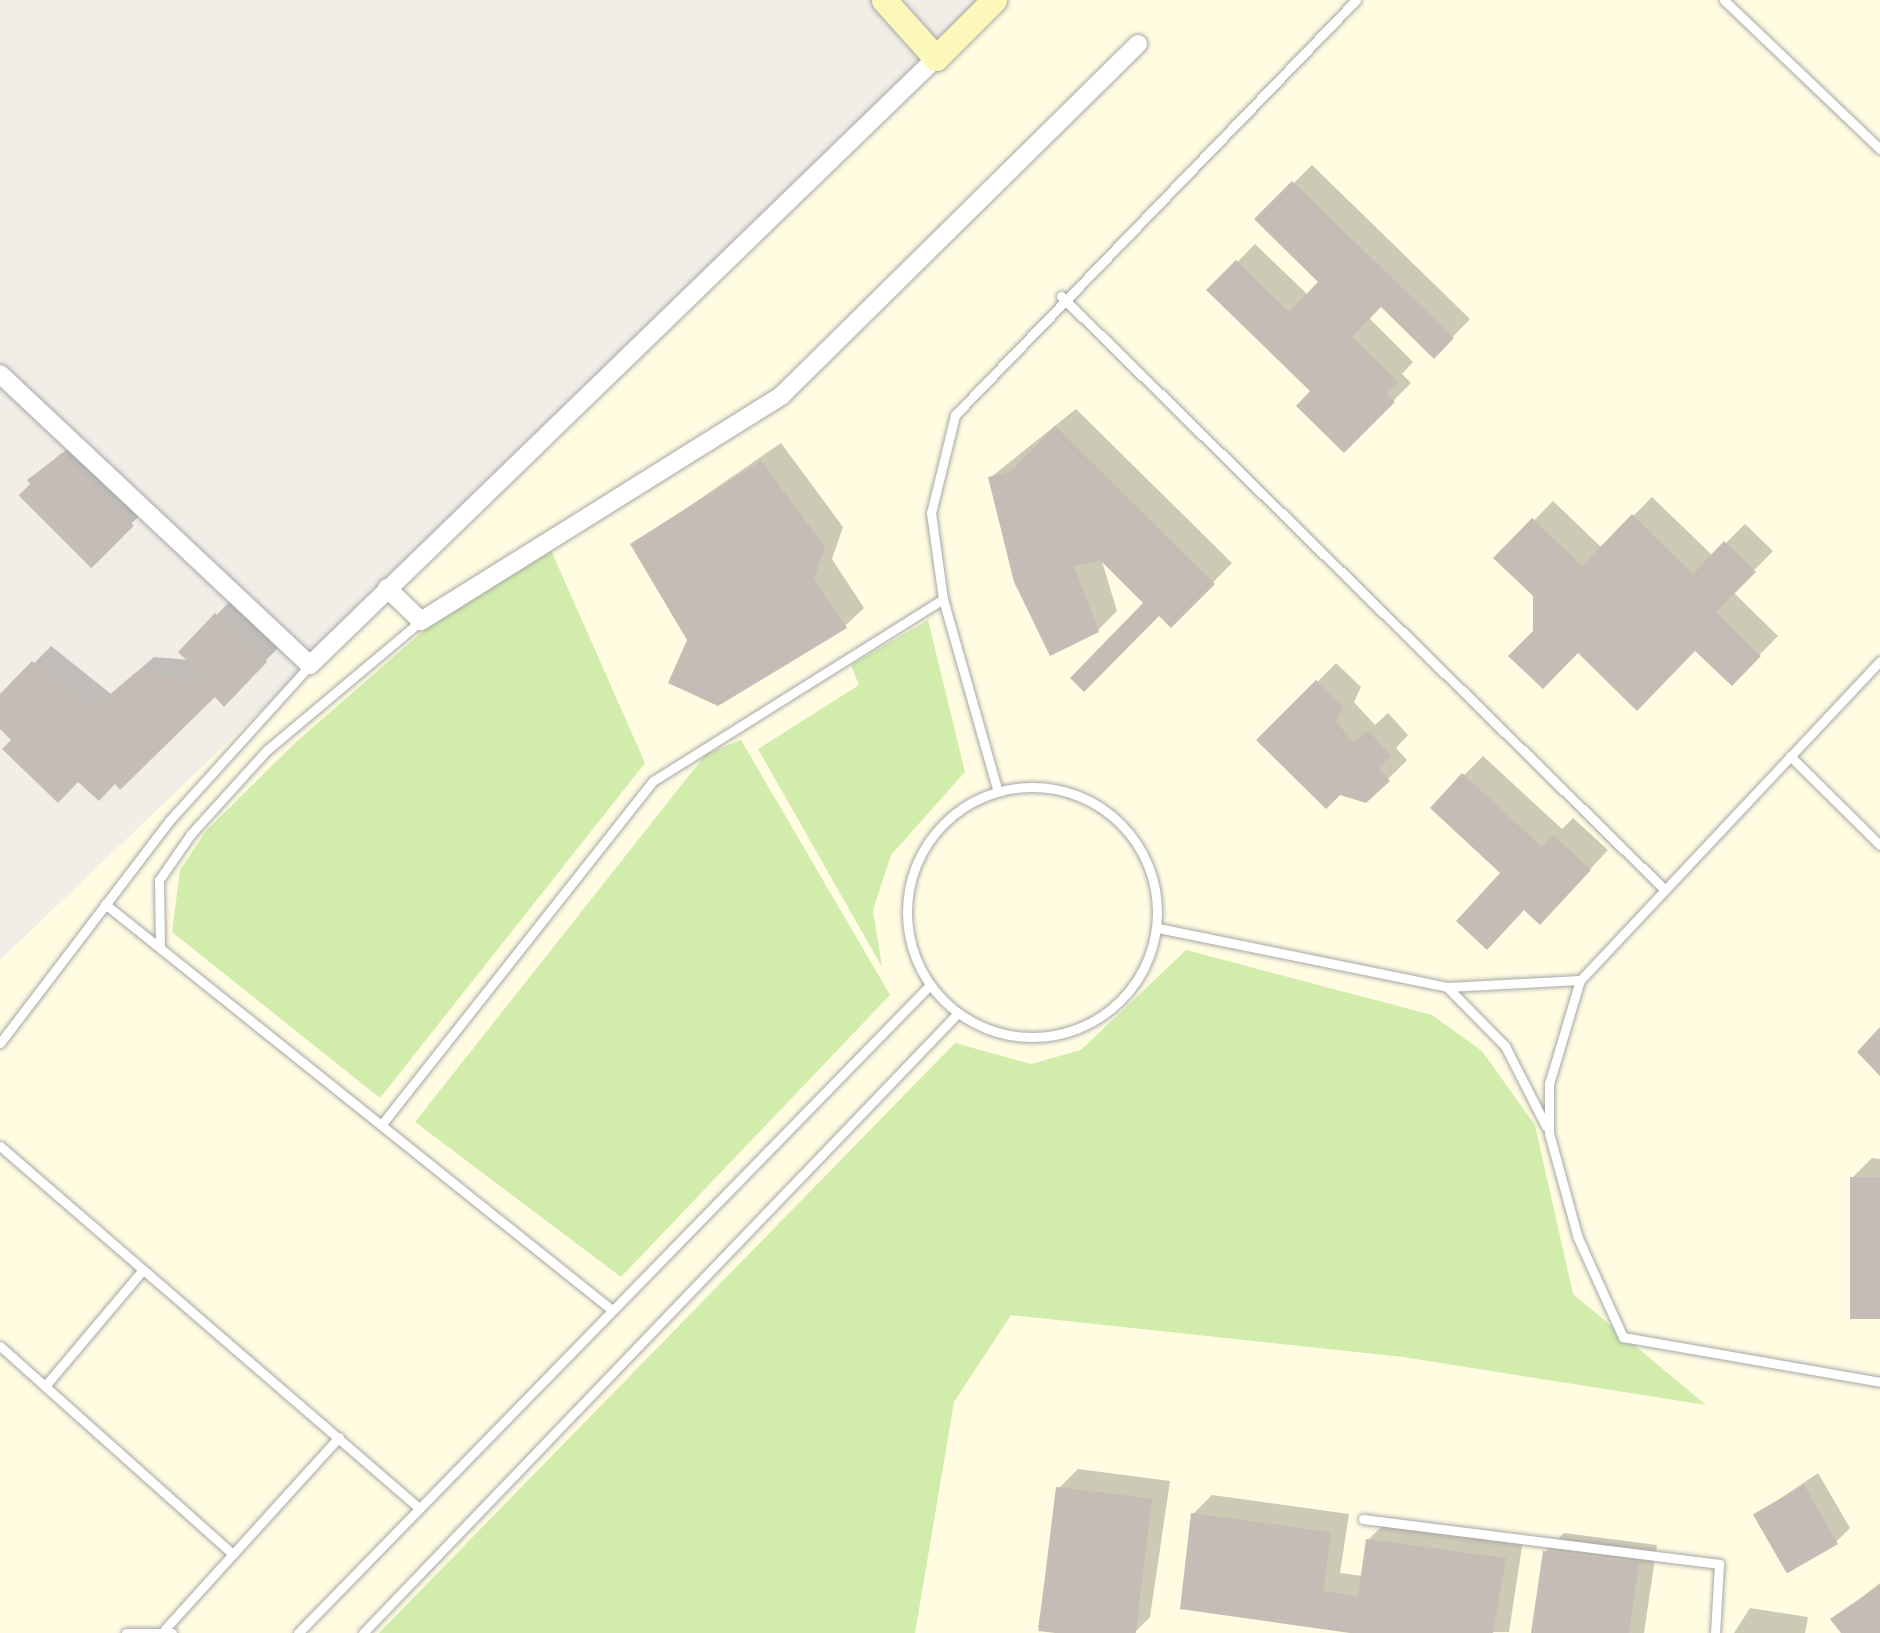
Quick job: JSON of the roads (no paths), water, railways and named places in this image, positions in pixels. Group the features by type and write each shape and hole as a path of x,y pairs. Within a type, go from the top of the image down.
{"street":[{"path":"884,0 936,58"},
{"path":"0,374 310,665 994,0"},
{"path":"387,588 421,621 782,395 1138,44"}],"lane":[{"path":"996,789 943,599 931,513 955,414 1061,296 1356,0"},
{"path":"1724,0 1880,149"},
{"path":"1061,296 1664,889"},
{"path":"382,1124 653,780 943,599"},
{"path":"160,946 159,880 191,834 267,750 421,621"},
{"path":"1550,1133 1559,1031 1580,980 1880,661"},
{"path":"0,1043 105,904 310,665"},
{"path":"1790,756 1880,844"},
{"path":"1059,787 1115,815 1150,866 1158,928 1134,988 1082,1028 1018,1038 957,1014 929,986 906,930 911,870 944,819 996,789 1059,787"},
{"path":"105,904 612,1310"},
{"path":"1158,928 1446,987 1580,980"},
{"path":"298,1633 929,986"},
{"path":"1446,987 1505,1046 1550,1133 1578,1238 1623,1336 1880,1382"},
{"path":"363,1633 957,1014"},
{"path":"0,1146 418,1508"},
{"path":"45,1386 142,1271"},
{"path":"0,1346 234,1554"},
{"path":"126,1633 169,1631 339,1437"},
{"path":"1363,1519 1718,1564 1714,1633"}]}
